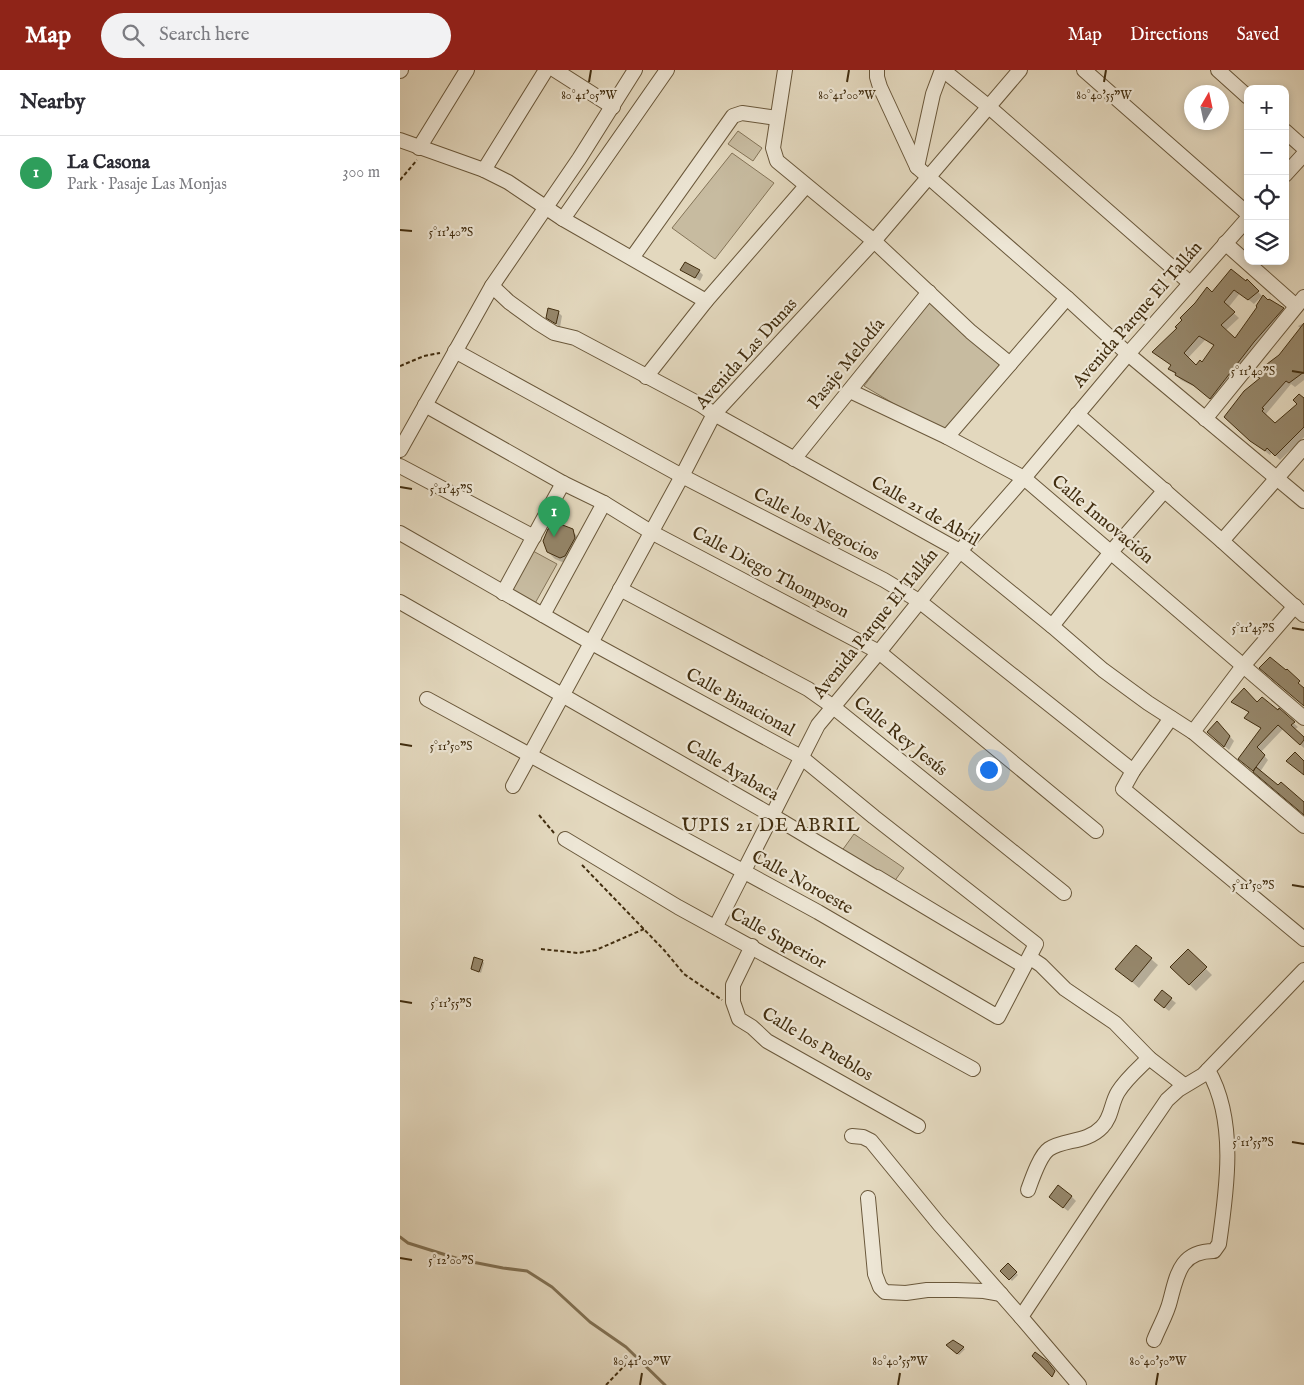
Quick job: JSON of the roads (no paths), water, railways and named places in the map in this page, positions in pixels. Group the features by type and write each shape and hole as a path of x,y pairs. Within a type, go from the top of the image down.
{"street":[{"path":"421,149 467,70"},
{"path":"484,170 546,70"},
{"path":"555,70 612,106"},
{"path":"400,450 492,286 546,208 635,70"},
{"path":"563,219 667,70"},
{"path":"785,70 777,118 774,155 777,161 874,242 971,332 1010,364"},
{"path":"877,70 880,87 918,167 1128,354 1304,502"},
{"path":"918,167 933,94 942,70 989,107 1190,283"},
{"name":"Avenida Las Dunas","path":"513,786 714,414 874,242 1020,70"},
{"path":"1084,70 1244,210"},
{"path":"1218,70 1244,93"},
{"path":"632,258 733,116 742,113 777,118"},
{"path":"1289,135 1304,148"},
{"path":"400,140 484,170 508,182 563,219 706,301"},
{"path":"1289,171 1304,154"},
{"path":"646,378 706,301 806,186"},
{"name":"Avenida Parque El Tallán","path":"716,926 801,757 818,725 832,706 879,652 960,551 1128,354 1246,220"},
{"path":"1206,419 1300,302 1225,244"},
{"name":"Calle 21 de Abril","path":"492,286 509,302 554,333 574,338 646,378 701,405 960,551 1103,670 1193,732 1304,826"},
{"name":"Pasaje Melodía","path":"794,459 929,292"},
{"path":"946,437 1067,298"},
{"name":"Calle los Negocios","path":"456,351 682,476 884,580 919,602 1133,771"},
{"name":"Calle Innovación","path":"850,391 946,437 1024,478 1304,718"},
{"name":"Calle Diego Thompson","path":"425,405 563,483 604,503 651,532 879,652 1096,831"},
{"path":"1077,414 1300,610 1243,666 1193,732"},
{"path":"1222,541 1304,446"},
{"path":"400,466 534,537"},
{"path":"503,593 563,483"},
{"path":"1052,626 1110,552 1165,490"},
{"path":"543,615 604,503"},
{"name":"Calle Binacional","path":"400,533 590,642 801,757 1036,944 1028,962"},
{"name":"Calle Rey Jesús","path":"620,589 808,690 832,706 1064,893"},
{"name":"Calle Ayabaca","path":"400,602 1028,962"},
{"name":"Calle Noroeste","path":"427,699 818,912 998,1018 1028,962"},
{"path":"1171,718 1133,771 1123,789 1304,938"},
{"name":"Calle Superior","path":"560,836 678,906 973,1068"},
{"path":"877,877 1028,962 1041,965 1065,989 1115,1023 1149,1058 1184,1086"},
{"name":"Calle los Pueblos","path":"752,946 733,985 733,1002 739,1019 752,1027 767,1041 918,1126"},
{"path":"1021,1317 1167,1100 1184,1086 1203,1075 1302,975"},
{"path":"1028,1190 1048,1149 1091,1136 1103,1127 1110,1115 1113,1101 1118,1092 1149,1058"},
{"path":"1154,1340 1183,1264 1198,1252 1214,1251 1219,1244 1227,1159 1227,1135 1223,1109 1208,1070"},
{"path":"852,1136 863,1137 871,1141 939,1224 1079,1385"},
{"path":"868,1198 875,1274 880,1287 885,1292 906,1294 927,1290 956,1290 1001,1294"}],"waterway":[{"path":"400,1237 408,1243 462,1260 527,1271 552,1287 590,1322 626,1347 665,1385"}],"place":[{"name":"La Casona","path":"554,537"}],"district":[{"name":"UPIS 21 DE ABRIL","path":"771,826"}]}
